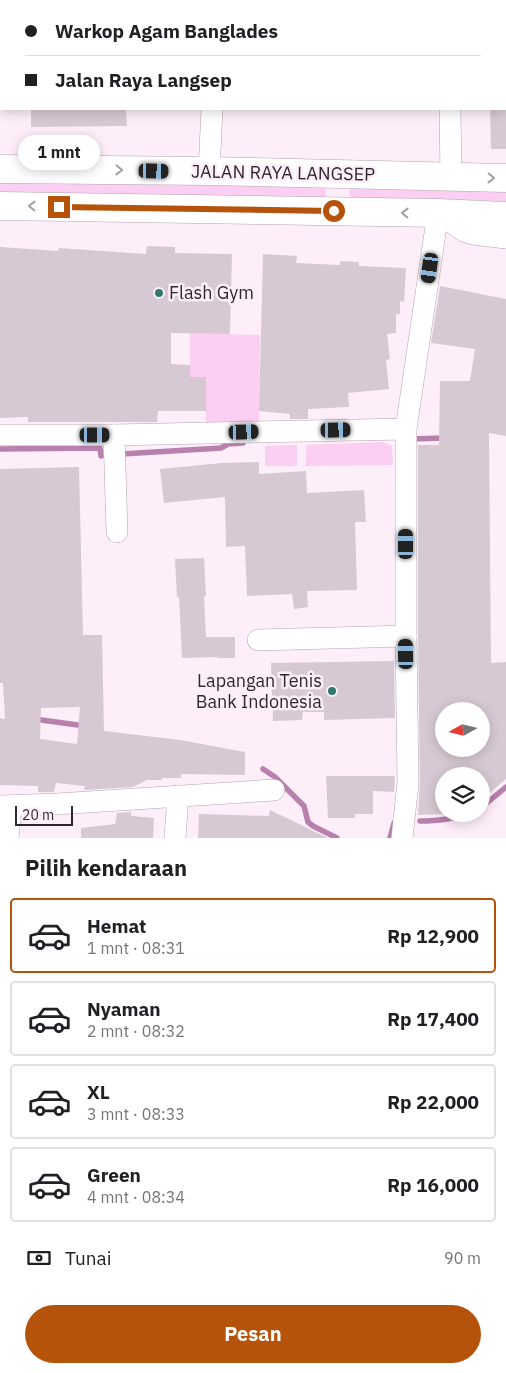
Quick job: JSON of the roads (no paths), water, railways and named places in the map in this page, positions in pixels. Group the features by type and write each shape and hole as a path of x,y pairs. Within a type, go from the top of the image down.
{"main road":[{"name":"JALAN RAYA LANGSEP","path":"0,169 209,171 506,178"},
{"path":"334,211 336,174"},
{"path":"0,206 438,213 506,216"}],"street":[{"path":"209,171 212,110"},
{"path":"450,110 451,178"},
{"path":"402,838 408,783 406,437 438,213 473,234 506,238"},
{"path":"0,435 406,437"},
{"path":"114,435 117,532"},
{"path":"258,640 406,636"},
{"path":"8,838 6,806 274,790"},
{"path":"175,838 178,796"}],"waterway":[{"path":"409,439 445,438"},
{"path":"122,454 221,448 228,444 243,443"},
{"path":"0,449 100,448 101,456"},
{"path":"34,719 85,726"},
{"path":"263,769 275,777 304,806 308,822 337,838"},
{"path":"490,800 506,787"},
{"path":"420,821 435,820"},
{"path":"390,838 394,823"}],"place":[{"name":"Flash Gym","path":"159,293"},
{"name":"Lapangan Tenis Bank Indonesia","path":"332,691"}]}
